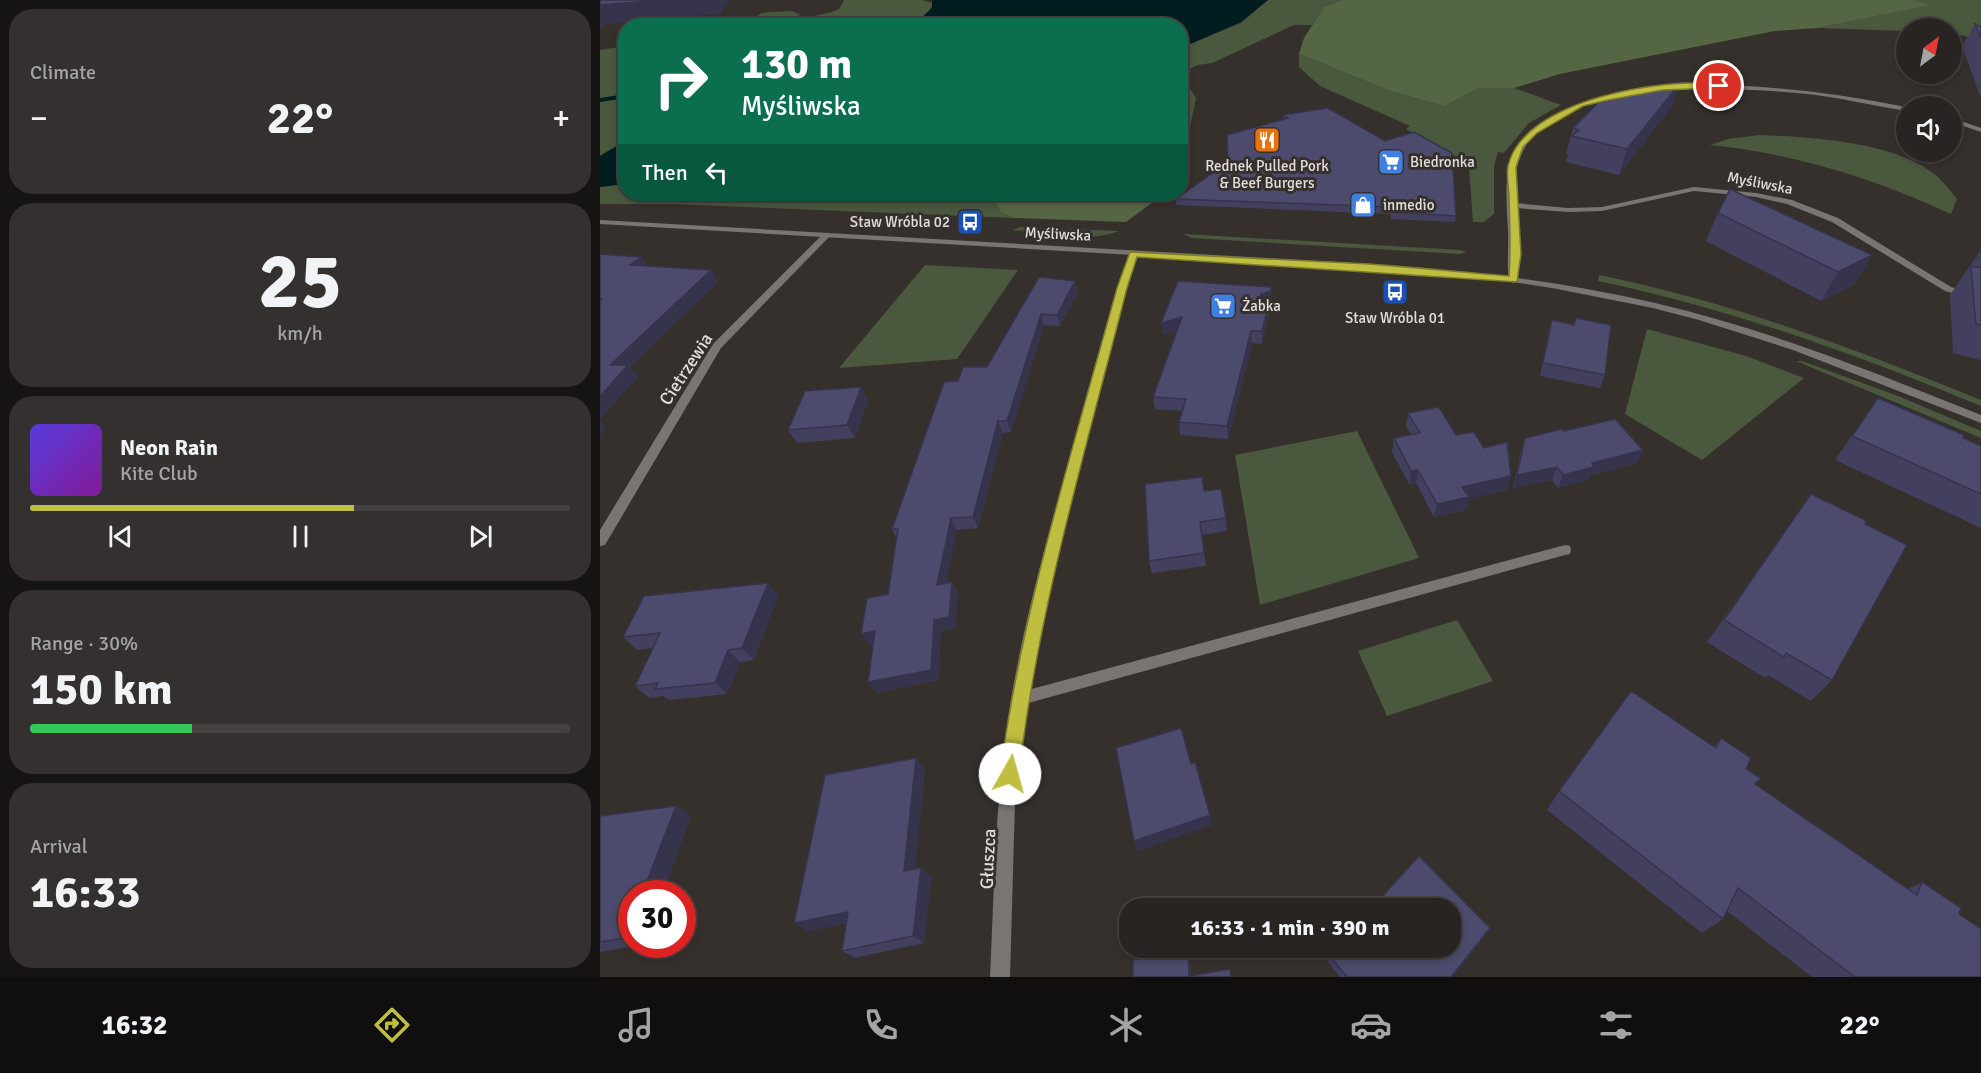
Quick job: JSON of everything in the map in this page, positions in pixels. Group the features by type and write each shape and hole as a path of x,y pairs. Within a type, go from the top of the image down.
{"street":[{"path":"1652,89 1735,85 1780,88 1896,107"},
{"path":"1514,279 1516,254 1512,167 1520,147 1534,131 1581,105 1618,95"},
{"path":"1962,123 1981,130"},
{"name":"Myśliwska","path":"1512,206 1568,210 1602,209 1694,189 1756,195 1789,202 1835,220 1948,289 1981,298"},
{"name":"Myśliwska","path":"600,222 1369,267 1514,279 1609,295 1722,325 1845,365 1981,419"},
{"name":"Cietrzewia","path":"600,541 717,346 826,236"},
{"name":"Głuszca","path":"1000,977 1010,774 1019,699 1039,604 1122,288 1134,254"},
{"path":"1019,699 1564,550"}],"green space":[{"path":"844,0 922,0 933,3 920,18 806,18 839,9"},
{"path":"1268,0 1342,0 1324,7 1312,25 1294,25 1212,63 1197,65 1188,70 1188,45 1241,23"},
{"path":"1342,0 1914,0 1929,5 1818,28 1775,31 1560,74 1514,88 1479,88 1445,106 1390,91 1299,54 1304,38 1324,7"},
{"path":"1914,0 1981,0 1981,40 1962,35 1962,18 1896,18 1896,31 1818,28 1927,5"},
{"path":"792,11 801,15 785,18 755,18 761,13"},
{"path":"618,47 618,145 600,156 600,50"},
{"path":"1299,54 1390,91 1445,106 1479,88 1514,88 1561,105 1529,123 1504,153 1498,152 1494,166 1494,214 1484,222 1473,222 1469,168 1462,164 1464,161 1406,129 1410,126 1320,86 1299,67"},
{"path":"1188,85 1196,98 1188,136"},
{"path":"1760,135 1829,140 1879,149 1896,154 1896,162 1914,162 1922,166 1939,178 1957,199 1951,214 1893,189 1834,169 1742,149 1710,145 1728,139"},
{"path":"618,185 618,201 999,201 995,203 1000,211 1013,218 673,204 600,204 600,187"},
{"path":"999,201 1154,201 1126,222 1013,218 1000,211 995,203"},
{"path":"1020,227 1119,231 1107,235 1080,237 1013,230"},
{"path":"1183,234 1466,252 1460,254 1192,238"},
{"path":"925,265 1018,270 957,359 839,368"},
{"path":"1599,275 1697,299 1840,345 1981,400 1981,406 1887,368 1792,334 1696,305 1598,281"},
{"path":"1647,329 1746,356 1804,378 1702,460 1625,414"},
{"path":"1796,361 1802,361 1898,396 1981,431 1981,438"},
{"path":"1357,431 1419,558 1260,605 1235,455"},
{"path":"1457,620 1493,681 1387,716 1358,651"}],"water":[{"path":"932,0 1268,0 1241,22 1188,45 1188,18 921,18 932,8"},
{"path":"618,145 618,185 600,187 600,156"}],"building":[{"path":"600,0 664,0 600,5"},
{"path":"1975,24 1981,27 1981,38"},
{"path":"1681,82 1627,149 1572,136 1579,130 1573,128 1605,96"},
{"path":"1328,108 1385,141 1414,132 1452,153 1456,216 1392,212 1392,207 1188,199 1188,190 1228,162 1227,135 1288,118 1283,115"},
{"path":"1730,189 1872,255 1838,272 1718,213"},
{"path":"600,254 641,257 630,265 711,270 610,365 628,365 600,396 600,301 602,299 600,299"},
{"path":"1971,266 1981,268 1981,325 1976,324"},
{"path":"1039,277 1075,281 1057,315 1041,314 1007,421 998,421 973,517 951,518 937,585 952,582 949,617 934,620 931,670 868,682 875,631 861,634 867,598 888,594 898,529 892,529 944,382 958,381 963,367 987,367"},
{"path":"1178,281 1271,287 1271,291 1261,294 1260,301 1269,301 1262,331 1251,331 1227,426 1179,422 1186,399 1153,397 1182,317 1161,323"},
{"path":"1576,318 1611,325 1605,375 1543,363 1552,320 1574,325"},
{"path":"861,387 847,425 788,430 805,391"},
{"path":"1878,398 1964,435 1963,438 1981,446 1981,494 1852,436"},
{"path":"1439,407 1456,435 1474,432 1484,448 1507,442 1511,476 1462,487 1469,497 1437,504 1418,470 1411,471 1394,438 1420,433 1408,413"},
{"path":"1615,419 1643,450 1592,463 1594,467 1563,475 1557,467 1517,475 1525,438"},
{"path":"1202,477 1204,491 1221,489 1226,518 1200,522 1204,553 1149,561 1145,484"},
{"path":"1811,494 1867,521 1865,524 1907,545 1832,680 1786,653 1784,657 1724,620"},
{"path":"768,583 742,648 728,650 715,683 655,689 658,683 635,686 660,633 623,637 644,596"},
{"path":"1631,691 1716,748 1721,738 1751,758 1746,769 1761,778 1755,784 1917,895 1922,882 1961,908 1959,914 1981,929 1981,977 1855,977 1738,888 1723,919 1559,791"},
{"path":"1181,728 1191,764 1195,762 1210,815 1134,841 1116,748"},
{"path":"916,758 904,871 921,868 913,936 842,951 848,912 794,923 825,775"},
{"path":"676,806 647,880 618,880 618,939 600,942 600,816"},
{"path":"1419,856 1460,898 1381,898"},
{"path":"1461,899 1490,928 1451,977 1347,977 1331,958 1461,958"},
{"path":"1188,958 1189,976 1230,969 1231,977 1133,977 1133,960"}],"waterway":[{"path":"600,100 618,97"}],"place":[{"name":"Rednek Pulled Pork & Beef Burgers","path":"1267,140"},
{"name":"Biedronka","path":"1391,162"},
{"name":"inmedio","path":"1363,205"},
{"name":"Staw Wróbla 02","path":"970,222"},
{"name":"Staw Wróbla 01","path":"1395,292"},
{"name":"Żabka","path":"1223,306"}],"route":[{"path":"1010,774 1019,699 1035,622 1122,288 1134,254 1369,267 1514,279 1516,254 1511,187 1512,167 1520,147 1534,131 1581,105 1607,98 1663,87 1719,86"}]}
